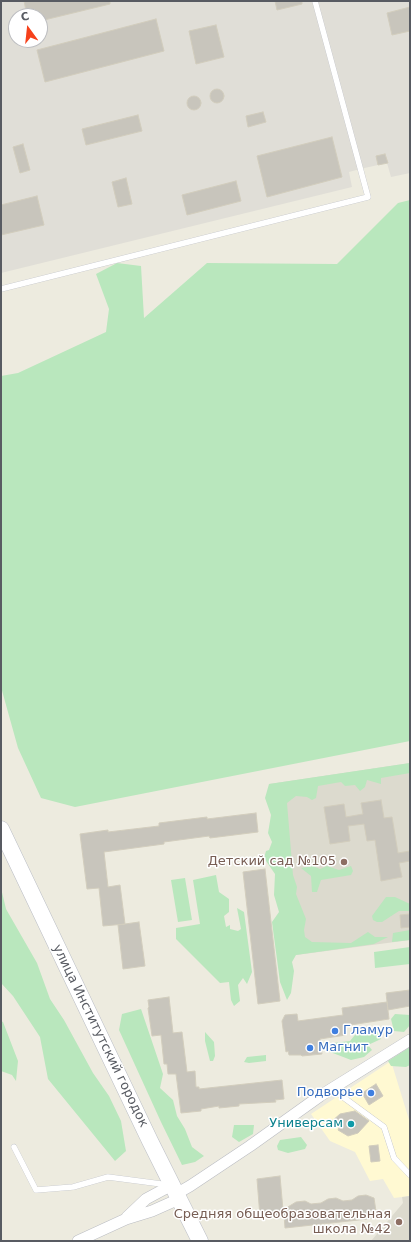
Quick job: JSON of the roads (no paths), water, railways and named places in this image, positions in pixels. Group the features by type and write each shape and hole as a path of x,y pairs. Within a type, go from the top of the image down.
{"street":[{"name":"улица Институтский городок","path":"1,829 200,1241"},
{"path":"78,1241 126,1219 152,1211 176,1193 190,1186 250,1146 307,1104 410,1040"},
{"path":"126,1219 146,1199 176,1193"}],"lane":[{"path":"1,289 368,197 315,1"},
{"path":"332,1089 384,1127 394,1158 410,1175"},
{"path":"14,1147 36,1190 74,1186 108,1178 176,1193"}],"place":[{"name":"Детский сад №105","path":"344,862"},
{"name":"Гламур","path":"335,1031"},
{"name":"Магнит","path":"310,1048"},
{"name":"Подворье","path":"371,1093"},
{"name":"Универсам","path":"351,1124"},
{"name":"Средняя общеобразовательная школа №42","path":"399,1222"}]}
